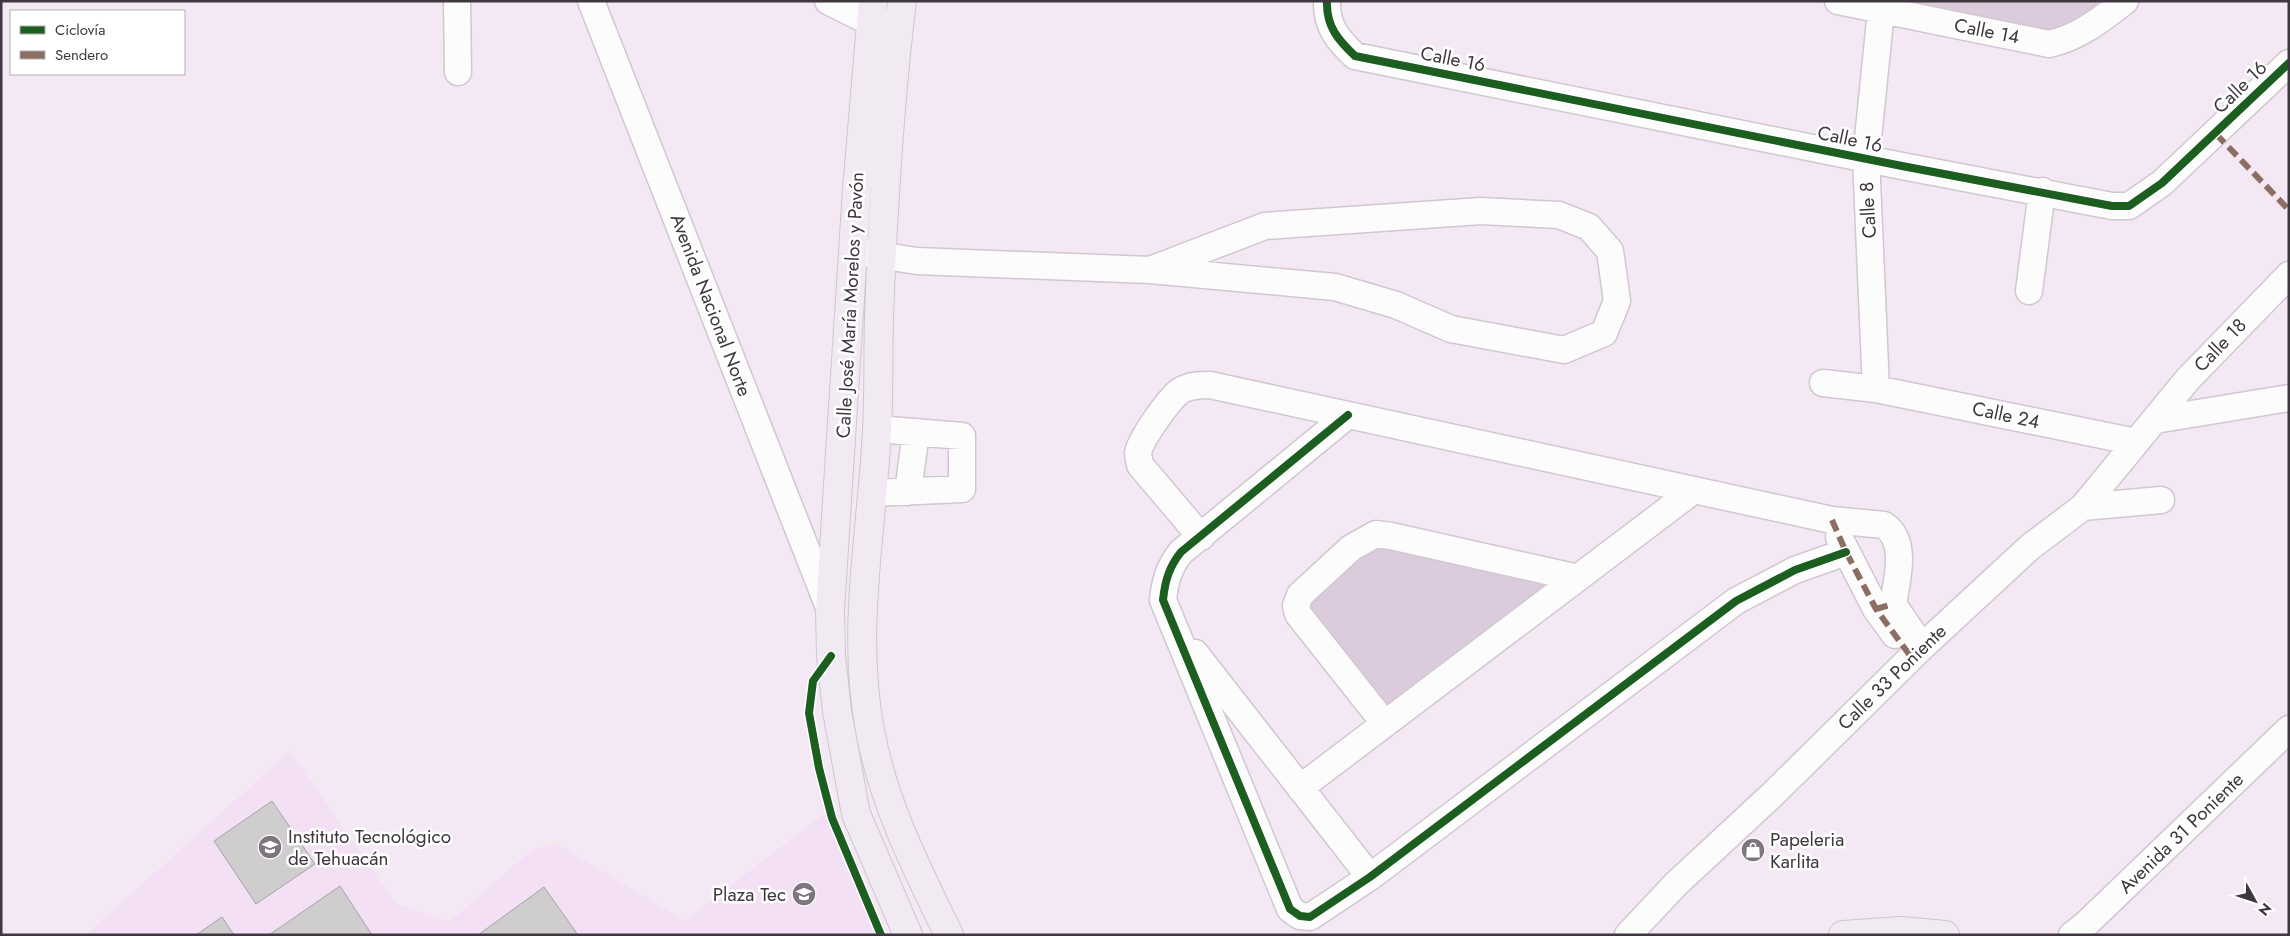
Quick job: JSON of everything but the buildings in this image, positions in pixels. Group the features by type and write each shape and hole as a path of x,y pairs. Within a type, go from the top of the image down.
{"main road":[{"name":"Calle José María Morelos y Pavón","path":"872,11 853,252 830,610 831,656 837,711 856,814 908,935"},
{"name":"Calle José María Morelos y Pavón","path":"901,14 887,168 882,256 877,429 873,493 862,600 863,664 872,740 889,804 949,935"},
{"path":"1843,935 1901,931 1945,935"}],"street":[{"path":"457,1 458,72"},
{"name":"Avenida Nacional Norte","path":"591,1 830,610"},
{"path":"828,1 872,11 901,14"},
{"name":"Calle 16","path":"1328,1 1330,26 1341,44 1355,56 2112,206 2129,206 2146,195 2168,177 2289,62"},
{"name":"Calle 14","path":"1838,1 1882,6 2049,44 2064,41 2089,27 2125,1"},
{"name":"Calle 8","path":"1876,389 1866,158 1882,6"},
{"path":"2029,291 2042,191"},
{"path":"853,252 917,261 1150,270 1335,287 1396,305 1451,329 1564,350 1604,333 1617,301 1610,251 1589,227 1559,215 1481,211 1265,226 1150,270"},
{"name":"Calle 18","path":"2155,420 2188,379 2289,275"},
{"name":"Calle 24","path":"1823,383 1876,389 2136,442"},
{"path":"1202,536 1140,465 1138,453 1167,405 1180,391 1193,386 1210,385 1832,520 1884,525 1891,530 1898,549 1898,575 1884,607"},
{"path":"2155,420 2289,398"},
{"path":"1348,415 1181,552 1171,564 1166,579 1163,600 1290,909 1300,916 1310,917 1370,877 1736,601 1795,570 1846,552"},
{"name":"Calle 33 Poniente","path":"1628,935 1676,884 1773,794 1917,652 2030,547 2083,507 2155,420"},
{"path":"873,493 962,489 962,436 877,429"},
{"path":"908,492 916,432"},
{"path":"1300,788 1694,490"},
{"path":"2083,507 2161,500"},
{"path":"1832,520 1846,552 1917,652"},
{"path":"1385,724 1298,614 1296,606 1300,595 1351,548 1376,534 1578,578"},
{"path":"1174,626 1370,877"},
{"name":"Avenida 31 Poniente","path":"2072,935 2085,926 2289,729"}],"shaded area":[{"path":"1895,1 2100,1 2063,37"},
{"path":"1380,539 1559,580 1385,716 1303,605"},
{"name":"Instituto Tecnológico de Tehuacán","path":"290,751 395,903 449,922 532,850 555,843 685,921 825,813 885,935 86,935"}],"marked path":[{"path":"2216,134 2289,210"},
{"path":"1832,520 1846,552 1876,609 1911,657"},
{"path":"1876,609 1893,604"}],"cycle path":[{"path":"1327,1 1327,10 1334,32 1355,56 1902,166 2112,206 2129,206 2162,183 2289,63"},
{"path":"1348,415 1181,552 1168,574 1163,600 1290,909 1300,916 1310,917 1370,877 1736,601 1795,570 1846,552"},
{"path":"831,656 813,681 809,713 819,768 832,818 881,935"}],"place":[{"name":"Instituto Tecnológico de Tehuacán","path":"270,847"},
{"name":"Papeleria Karlita","path":"1753,850"},
{"name":"Plaza Tec","path":"804,894"}]}
